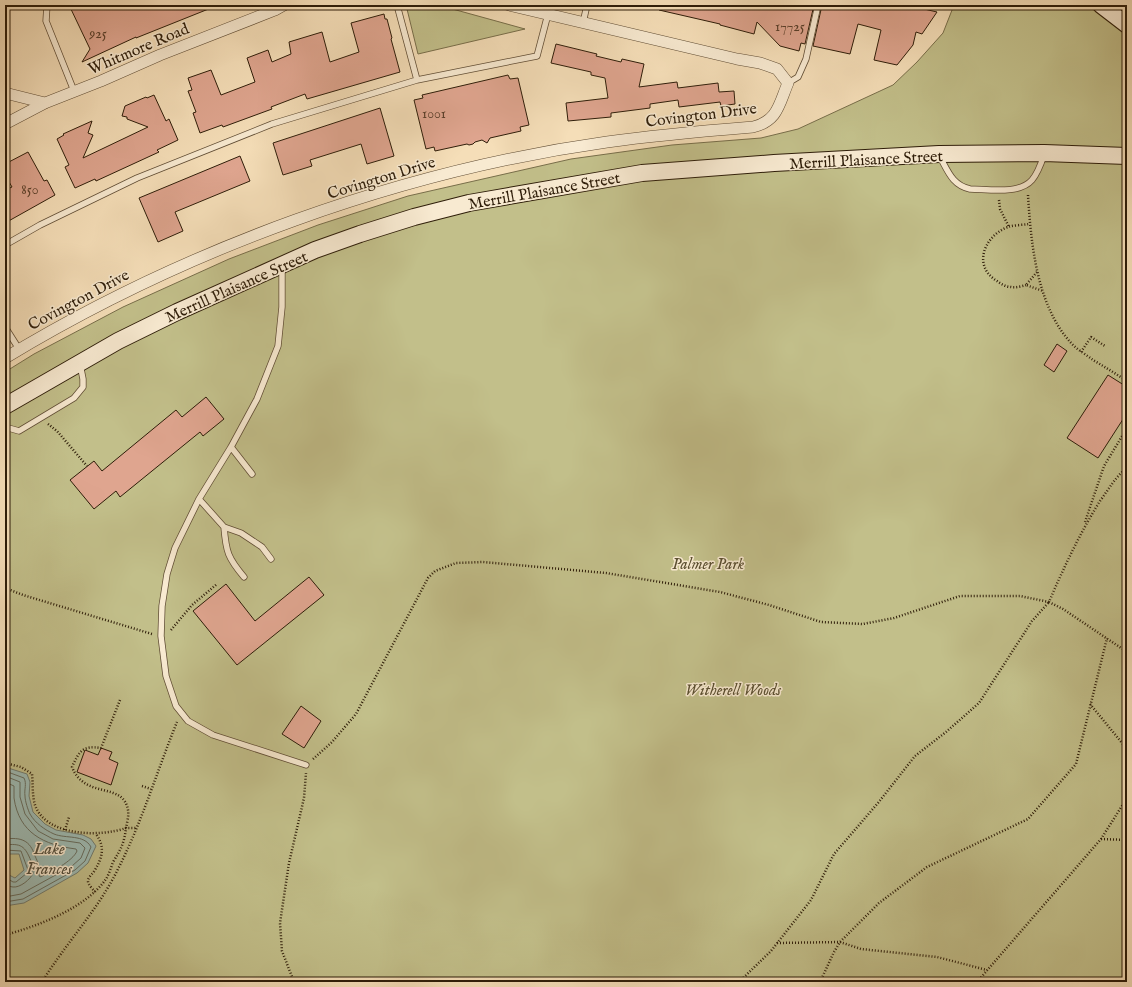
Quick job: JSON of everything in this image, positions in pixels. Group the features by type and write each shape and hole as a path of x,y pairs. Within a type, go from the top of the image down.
{"street":[{"name":"Whitmore Road","path":"5,124 45,103 160,55 275,10 284,5"},
{"path":"509,5 737,59 760,63 777,69 788,83"},
{"path":"1101,5 1127,25"},
{"name":"Covington Drive","path":"5,358 68,322 159,276 238,242 341,204 465,169 561,149 677,133 753,127 766,122 773,116 778,109 788,83"},
{"path":"5,93 45,103"},
{"name":"Merrill Plaisance Street","path":"5,406 79,363 177,312 315,250 360,234 469,203 642,173 774,163 939,154 1127,156"}],"lane":[{"path":"47,5 46,21 74,91"},
{"path":"397,5 417,80"},
{"path":"583,23 587,5"},
{"path":"788,83 798,77 806,59 818,5"},
{"path":"5,245 40,225 137,178 272,124 417,80 537,56 548,14"},
{"path":"939,154 954,182 964,188 1014,190 1024,187 1031,180 1036,174 1044,154"},
{"path":"282,265 282,307 278,346 256,399 231,447 199,499 175,548 167,574 162,606 161,636 166,676 176,706 188,721 213,735 306,764"},
{"path":"5,327 19,349"},
{"path":"5,427 19,431 74,398 83,387 83,379 79,363"},
{"path":"231,447 252,474"},
{"path":"199,499 224,527 241,533 262,547 272,559"},
{"path":"224,527 227,551 231,561 244,577"}],"path":[{"path":"1028,195 1030,224 1037,272 1043,291 1057,324 1069,341 1081,352 1127,381"},
{"path":"999,199 1000,209 1009,227"},
{"path":"1030,224 1009,227 1001,231 990,240 984,250 982,260 986,271 993,279 1002,284 1012,288 1026,285 1043,291"},
{"path":"1026,285 1037,272"},
{"path":"1081,352 1090,337 1105,346"},
{"path":"40,419 57,431 87,466"},
{"path":"1084,526 1104,466 1127,428"},
{"path":"739,982 777,943 811,900 834,854 878,803 915,756 946,732 979,703 1032,621 1049,602 1063,568 1084,526 1118,475 1127,468"},
{"path":"294,982 282,951 280,923 289,863 304,798 306,764 332,742 356,714 428,578 435,571 456,563 482,562 606,573 720,592 769,605 821,622 863,624 887,620 960,596 1020,596 1049,602 1063,609 1127,652"},
{"path":"5,588 30,597 161,636 167,635 192,605 217,584"},
{"path":"820,982 840,942 879,902 927,867 1028,819 1076,764 1107,638"},
{"path":"5,935 34,926 65,912 95,892 106,878 124,843 128,809 122,798 116,793 94,788 82,782 72,768 82,750 91,747 101,748 120,700"},
{"path":"1090,704 1127,749"},
{"path":"42,982 65,947 97,906 118,870 137,828 181,713"},
{"path":"5,763 21,767 32,774 35,805 42,815 52,824 65,830 89,834 114,832 126,828 137,828"},
{"path":"142,786 151,789"},
{"path":"977,982 1101,839 1127,798"},
{"path":"65,830 69,817"},
{"path":"95,892 88,883 88,880 98,865 102,853 96,834"},
{"path":"1101,839 1127,840"},
{"path":"777,943 840,942 861,949 937,957 987,970"}],"green space":[{"path":"406,5 438,5 525,29 418,54"},
{"name":"Palmer Park","path":"954,5 1127,5 1127,982 5,982 5,372 34,354 123,307 229,259 318,225 408,196 571,159 672,145 761,138 798,129 893,85 917,62 943,33"}],"water":[{"name":"Lake Frances","path":"5,767 27,774 30,782 29,796 33,812 45,824 56,830 83,835 91,839 96,846 88,863 77,873 24,903 5,906 5,873 15,878 24,870 19,854 5,854"}],"building":[{"path":"69,5 216,6 136,37 82,62 90,49"},
{"path":"660,5 814,5 805,44 801,43 799,51 780,46 757,22 754,34 720,24 659,10"},
{"path":"822,5 907,5 937,12 922,34 916,32 913,45 897,65 874,60 881,30 858,24 850,54 813,46"},
{"path":"384,14 385,19 387,19 400,72 307,99 305,94 271,107 272,109 223,127 222,125 200,133 193,113 196,112 188,91 192,90 188,78 211,70 221,95 255,82 247,58 268,50 272,62 291,54 289,42 322,32 330,62 359,52 351,23"},
{"path":"556,44 597,54 596,56 621,62 622,59 644,64 639,87 677,82 678,88 718,83 719,92 734,91 735,104 721,106 720,102 679,107 678,100 650,104 650,108 611,113 611,117 568,121 566,103 608,98 605,78 591,75 591,72 551,63"},
{"path":"508,75 510,79 518,78 529,125 520,127 521,131 490,138 487,143 482,140 469,145 467,144 435,151 434,147 426,149 414,100 423,98 422,95"},
{"path":"154,95 166,121 169,119 178,140 157,150 159,152 96,181 95,179 75,188 65,167 69,165 57,139 64,135 63,134 92,121 88,133 93,135 83,158 148,127 122,116 125,106"},
{"path":"380,108 394,156 367,164 361,144 310,160 312,166 283,175 273,143"},
{"path":"28,152 44,181 47,180 55,195 5,223 5,190 12,187 5,175 5,164"},
{"path":"240,156 250,181 175,212 183,231 158,242 139,198"},
{"path":"1057,344 1067,351 1054,372 1044,365"},
{"path":"1108,375 1127,387 1127,413 1098,458 1067,438"},
{"path":"206,397 224,419 203,436 200,432 120,497 116,491 94,509 70,480 94,461 102,471 176,410 182,417"},
{"path":"309,577 324,595 237,665 193,611 226,584 255,621"},
{"path":"301,706 321,721 304,748 282,734"},
{"path":"101,748 112,752 109,759 118,763 111,785 77,772 85,750 98,755"}],"park label":[{"name":"Witherell Woods","path":"733,689"}]}
